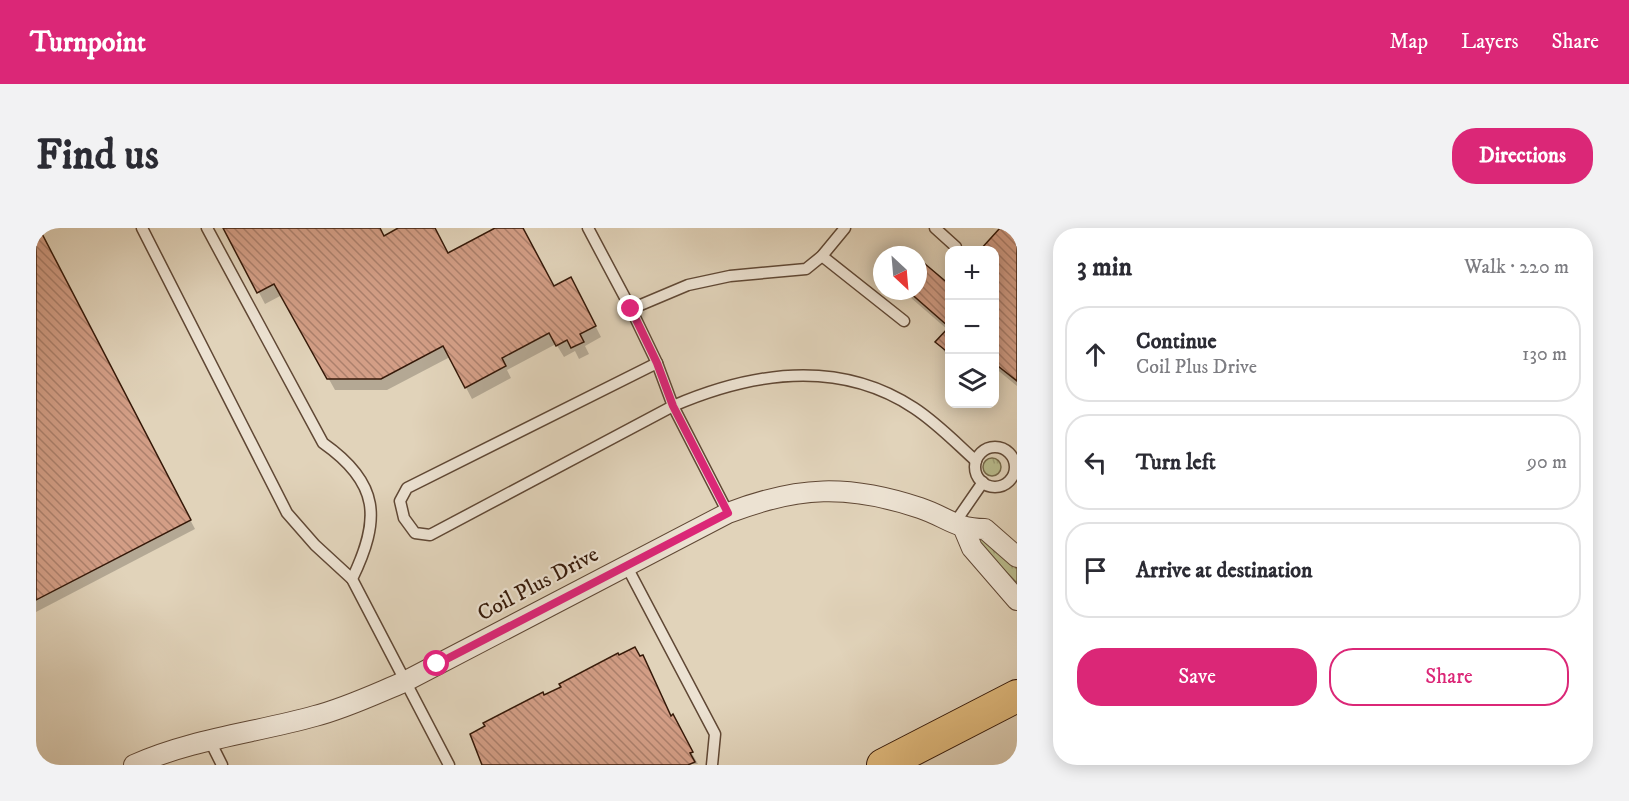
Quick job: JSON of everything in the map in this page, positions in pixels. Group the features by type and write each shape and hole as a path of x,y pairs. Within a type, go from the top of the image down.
{"main road":[{"path":"883,765 1017,696"}],"street":[{"name":"Coil Plus Drive","path":"137,764 209,739 313,717 351,705 404,682 728,513 778,496 819,490 875,494 923,509 959,526 985,529 1017,557"},
{"path":"959,526 972,548 1017,600"}],"lane":[{"path":"142,228 287,513 315,545 352,579 449,765"},
{"path":"207,228 323,443 346,459 357,471 366,487 370,522 368,542 352,579"},
{"path":"588,228 631,309 657,363 673,406 728,513"},
{"path":"631,309 688,285 730,276 795,271 806,268 822,256 845,228"},
{"path":"935,228 955,246"},
{"path":"822,256 904,321"},
{"path":"657,363 407,488 400,501 404,518 416,533 430,535 673,406 714,389 789,374 824,375 855,382 913,407 938,425 976,461 976,474 982,482 998,487 1013,485 1015,463 1008,452 990,448 976,461"},
{"path":"959,526 982,482"},
{"path":"626,566 715,734 712,765"},
{"path":"209,739 222,765"}],"green space":[{"path":"992,458 998,461 1001,467 998,473 992,476 986,473 983,467 986,461"},
{"path":"977,534 1013,564 1017,569 1017,583 976,542"}],"building":[{"path":"36,228 39,228 191,520 36,600"},
{"path":"223,228 380,228 384,236 398,228 435,228 448,253 495,228 523,228 554,286 571,277 596,326 580,334 584,342 571,348 567,340 556,346 549,333 502,358 506,366 465,388 443,346 381,379 327,379 274,284 257,293"},
{"path":"1000,228 1017,228 1017,381 999,367 999,246 984,246"},
{"path":"927,266 945,281 945,323 918,300 927,300"},
{"path":"945,331 945,350 935,342"},
{"path":"635,647 640,656 643,655 671,716 673,714 693,752 690,753 695,762 688,765 482,765 470,734 485,726 483,723 543,692 544,695 561,687 559,684 618,653 619,655"}],"route":[{"path":"437,664 728,513 673,406 657,363 631,309"}]}
